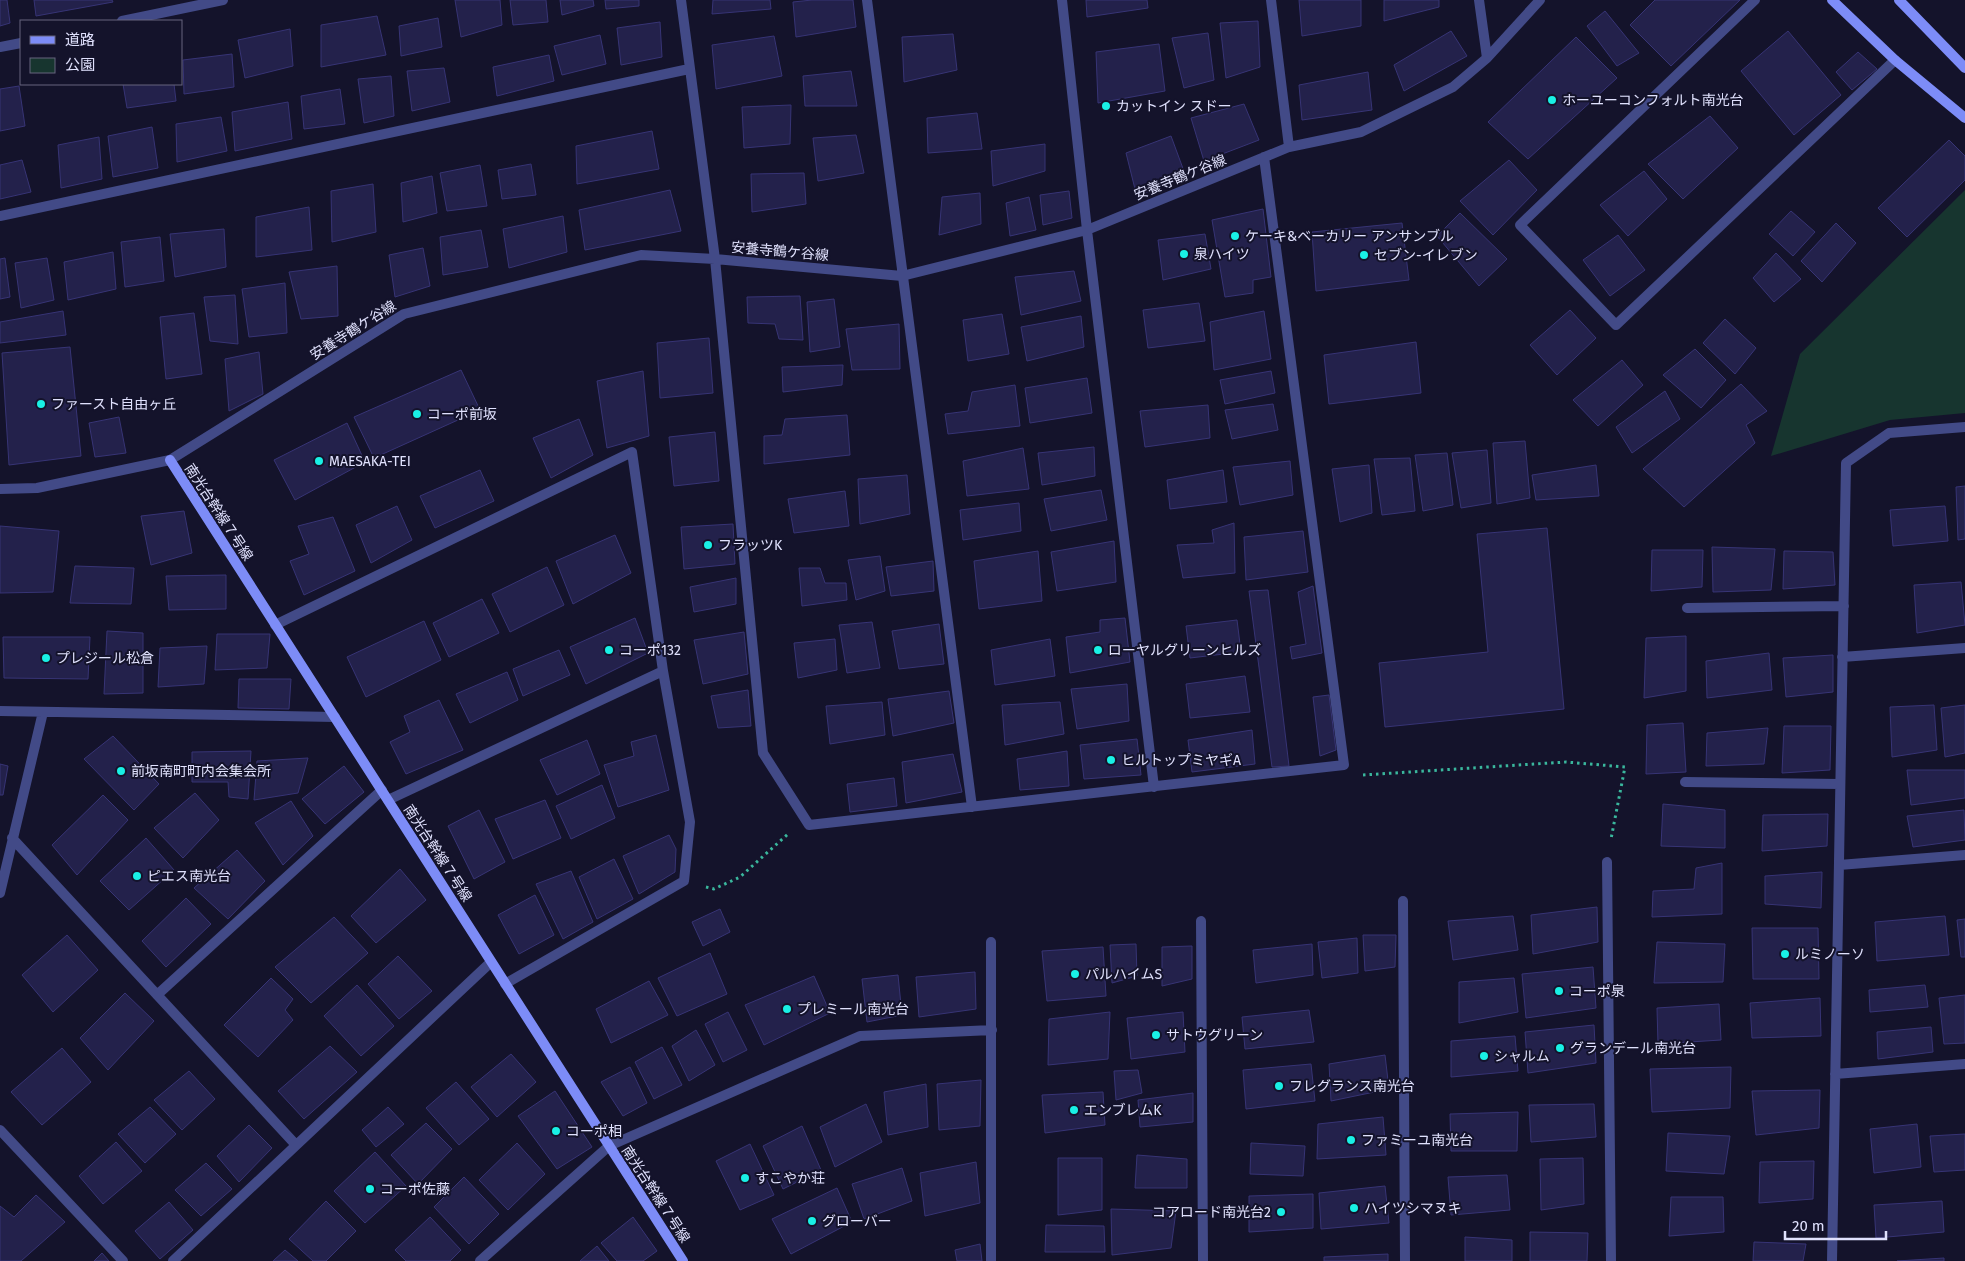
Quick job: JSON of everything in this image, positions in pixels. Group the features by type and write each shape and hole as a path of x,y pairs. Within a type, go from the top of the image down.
{"street":[{"path":"127,20 223,0"},
{"path":"681,0 715,259 763,753 809,825 1344,766 1264,157"},
{"path":"867,0 972,807"},
{"path":"1062,0 1087,230 1154,787"},
{"path":"1271,0 1289,147"},
{"path":"1479,0 1487,58"},
{"name":"安養寺鶴ケ谷線","path":"0,489 37,488 170,460 404,314 641,255 715,259 902,276 1087,230 1289,147 1361,132 1453,87 1487,58 1540,0"},
{"path":"1755,0 1520,225 1616,325 1895,60"},
{"path":"1832,0 1895,60 1965,118"},
{"path":"1899,0 1965,68"},
{"path":"0,47 20,42"},
{"path":"0,216 689,69"},
{"path":"1832,1261 1846,463 1889,433 1965,427"},
{"path":"276,625 632,452 662,671 690,822 684,881 505,984"},
{"name":"南光台幹線７号線","path":"170,460 683,1261"},
{"path":"1687,608 1844,606"},
{"path":"1842,657 1965,648"},
{"path":"388,800 662,671"},
{"path":"0,711 335,717"},
{"path":"0,894 43,712"},
{"path":"1685,782 1840,784"},
{"path":"157,995 382,790"},
{"path":"12,838 296,1145"},
{"path":"1839,864 1965,855"},
{"path":"1607,862 1611,1261"},
{"path":"1402,901 1404,1261"},
{"path":"1201,921 1203,1261"},
{"path":"991,942 991,1261"},
{"path":"173,1261 491,962"},
{"path":"480,1261 609,1146 860,1036 992,1030"},
{"path":"1835,1074 1965,1064"},
{"path":"0,1130 123,1261"}],"path":[{"path":"1344,766 1364,776 1566,762 1625,767 1607,862"},
{"path":"684,881 714,890 740,877 791,831 807,821"}],"green space":[{"path":"1965,190 1965,413 1890,420 1771,456 1800,354"}],"building":[{"path":"0,0 7,0 10,23 0,26"},
{"path":"34,0 112,0 113,2 36,16"},
{"path":"455,0 500,0 502,25 461,37"},
{"path":"510,0 546,0 548,22 513,25"},
{"path":"560,0 593,0 594,6 562,15"},
{"path":"605,0 639,0 639,6 606,9"},
{"path":"713,0 770,0 771,9 712,14"},
{"path":"853,0 856,27 796,37 793,2"},
{"path":"1086,0 1147,0 1148,8 1087,17"},
{"path":"1299,0 1361,0 1361,26 1302,36"},
{"path":"1384,0 1439,0 1439,7 1384,21"},
{"path":"1655,0 1740,0 1671,66 1630,25"},
{"path":"1605,11 1639,53 1617,66 1587,26"},
{"path":"377,16 386,55 321,67 321,25"},
{"path":"438,18 442,47 401,56 399,26"},
{"path":"1258,21 1260,67 1226,78 1220,23"},
{"path":"660,22 662,57 621,65 617,28"},
{"path":"290,29 293,66 245,78 238,40"},
{"path":"1451,31 1467,56 1404,91 1394,65"},
{"path":"1788,31 1841,95 1794,135 1741,71"},
{"path":"1208,33 1214,80 1184,88 1172,38"},
{"path":"953,34 957,70 904,82 902,37"},
{"path":"600,35 606,64 562,75 554,46"},
{"path":"774,36 782,76 716,89 712,45"},
{"name":"ホーユーコンフォルト南光台","path":"1576,37 1617,78 1528,159 1488,122"},
{"path":"1159,44 1165,91 1098,103 1096,52"},
{"path":"1858,52 1877,69 1852,90 1836,72"},
{"path":"232,54 234,87 184,94 183,60"},
{"path":"549,55 554,81 497,96 493,67"},
{"path":"444,68 450,102 412,111 407,71"},
{"path":"851,71 857,106 805,106 803,76"},
{"path":"1368,72 1372,110 1302,120 1299,85"},
{"path":"391,76 394,116 364,123 358,79"},
{"path":"123,85 174,85 176,101 127,108"},
{"path":"19,86 25,126 0,131 0,89"},
{"path":"340,89 345,124 304,129 301,96"},
{"path":"288,102 292,139 235,151 232,112"},
{"path":"1244,104 1259,140 1204,161 1191,118"},
{"path":"791,105 790,144 744,148 742,107"},
{"path":"977,113 982,149 928,153 927,118"},
{"path":"1710,116 1738,148 1683,199 1648,164"},
{"path":"221,117 227,151 177,162 176,124"},
{"path":"152,127 158,168 113,177 108,136"},
{"path":"652,131 659,169 577,184 576,146"},
{"path":"856,135 864,173 818,181 813,138"},
{"path":"1171,136 1185,174 1137,197 1126,153"},
{"path":"99,137 102,179 61,188 58,145"},
{"path":"1949,140 1965,156 1965,180 1907,237 1878,208"},
{"path":"1045,144 1045,171 993,186 991,151"},
{"path":"22,160 31,192 0,199 0,165"},
{"path":"1509,160 1537,190 1493,235 1460,201"},
{"path":"531,164 536,195 502,199 498,170"},
{"path":"480,165 487,206 447,211 440,173"},
{"path":"1644,171 1667,199 1628,236 1600,205"},
{"path":"804,173 806,204 752,212 751,174"},
{"path":"432,176 437,213 403,222 401,183"},
{"path":"373,184 376,232 332,242 331,191"},
{"path":"670,190 681,231 585,250 579,210"},
{"path":"1069,191 1072,218 1043,225 1040,195"},
{"path":"980,193 981,224 939,235 942,197"},
{"path":"1029,197 1036,230 1010,236 1006,203"},
{"path":"309,207 312,250 256,257 256,217"},
{"path":"1263,209 1271,277 1253,280 1253,293 1225,297 1212,220"},
{"path":"1791,211 1815,232 1793,256 1769,234"},
{"path":"1460,213 1507,259 1479,286 1437,236"},
{"path":"563,216 567,252 509,268 503,229"},
{"path":"1402,223 1409,280 1316,291 1312,232"},
{"path":"1836,223 1856,243 1822,282 1801,261"},
{"path":"224,229 226,267 175,277 170,234"},
{"path":"481,230 488,267 443,275 440,237"},
{"name":"泉ハイツ","path":"1205,234 1211,269 1163,280 1158,240"},
{"path":"1618,235 1645,270 1610,296 1583,260"},
{"path":"160,237 164,281 125,287 121,242"},
{"path":"423,248 430,286 395,297 389,255"},
{"path":"113,252 116,289 68,300 64,262"},
{"path":"1776,253 1801,279 1774,302 1753,278"},
{"path":"5,258 10,297 0,299 0,259"},
{"path":"47,258 54,300 21,308 15,263"},
{"path":"337,266 338,316 301,319 289,272"},
{"path":"1074,271 1081,301 1021,315 1015,277"},
{"path":"285,283 287,333 249,337 242,289"},
{"path":"235,295 238,344 210,341 204,297"},
{"path":"800,296 803,340 779,339 775,324 748,323 747,297"},
{"path":"834,299 840,347 810,352 807,302"},
{"path":"1199,303 1205,341 1148,348 1143,310"},
{"path":"1570,310 1596,338 1557,375 1530,345"},
{"path":"63,311 66,335 0,343 0,322"},
{"path":"1264,311 1271,359 1214,370 1210,322"},
{"path":"194,313 202,374 166,379 160,317"},
{"path":"1002,314 1009,354 968,361 963,320"},
{"path":"1081,316 1084,347 1027,361 1021,327"},
{"path":"1725,319 1756,348 1735,374 1703,343"},
{"path":"899,324 900,369 852,370 846,329"},
{"path":"709,338 713,393 660,398 657,343"},
{"path":"1416,342 1421,393 1329,404 1324,355"},
{"name":"ファースト自由ヶ丘","path":"70,347 81,456 9,465 2,353"},
{"path":"1695,349 1726,380 1701,408 1663,375"},
{"path":"259,352 263,394 229,411 225,359"},
{"path":"1622,360 1643,385 1598,426 1573,400"},
{"path":"843,365 842,385 783,392 782,367"},
{"name":"コーポ前坂","path":"461,370 480,410 374,458 354,417"},
{"path":"643,371 649,436 607,448 597,381"},
{"path":"1271,371 1275,393 1225,404 1220,380"},
{"path":"1087,378 1092,413 1030,423 1025,388"},
{"path":"1741,384 1767,411 1746,425 1755,443 1684,507 1643,469"},
{"path":"1015,385 1020,426 948,434 945,414 968,411 972,392"},
{"path":"1665,391 1680,419 1632,453 1616,427"},
{"path":"1273,404 1278,430 1232,439 1225,410"},
{"path":"1208,405 1210,438 1145,447 1140,411"},
{"path":"847,415 850,455 764,464 764,436 782,435 785,419"},
{"path":"119,417 126,453 95,457 89,423"},
{"path":"579,419 593,455 551,478 533,438"},
{"name":"MAESAKA-TEI","path":"347,423 365,462 295,500 274,460"},
{"path":"715,432 719,481 674,486 669,437"},
{"path":"1525,441 1530,498 1497,504 1493,443"},
{"path":"1094,447 1095,476 1042,485 1038,453"},
{"path":"1023,448 1029,489 967,496 963,461"},
{"path":"1487,450 1491,503 1461,508 1452,453"},
{"path":"1447,453 1453,505 1423,511 1415,455"},
{"path":"1410,458 1415,511 1382,515 1374,459"},
{"path":"1290,461 1293,495 1240,505 1233,467"},
{"path":"1369,465 1372,513 1340,522 1332,469"},
{"path":"1596,465 1599,496 1536,500 1532,475"},
{"path":"480,470 494,501 435,528 420,496"},
{"path":"1223,470 1227,502 1170,509 1167,480"},
{"path":"907,475 910,514 860,524 858,479"},
{"path":"1965,486 1965,539 1958,540 1956,487"},
{"path":"1101,490 1107,520 1051,531 1044,499"},
{"path":"845,491 849,526 794,533 788,499"},
{"path":"1019,503 1021,531 963,540 960,510"},
{"path":"397,506 412,540 371,563 356,525"},
{"path":"1945,506 1948,541 1893,546 1890,510"},
{"path":"184,511 192,553 151,565 141,516"},
{"path":"333,517 355,571 304,595 290,561 309,554 298,526"},
{"path":"1234,523 1235,573 1183,578 1177,545 1214,543 1212,530"},
{"name":"フラッツK","path":"733,524 735,564 684,569 681,527"},
{"path":"0,526 59,531 53,592 0,593"},
{"path":"1547,528 1564,709 1385,727 1379,663 1488,652 1477,534"},
{"path":"1303,531 1308,572 1246,580 1244,537"},
{"path":"615,535 631,573 573,604 556,561"},
{"path":"1114,541 1116,582 1057,591 1051,552"},
{"path":"1712,547 1775,549 1771,590 1713,592"},
{"path":"1652,550 1703,550 1702,587 1651,591"},
{"path":"1038,551 1042,601 979,609 974,561"},
{"path":"1784,551 1833,552 1835,585 1783,589"},
{"path":"880,556 885,591 856,600 848,560"},
{"path":"933,561 934,591 891,596 886,567"},
{"path":"75,566 134,568 131,604 70,603"},
{"path":"547,567 564,605 510,632 492,594"},
{"path":"799,568 820,568 825,583 846,583 847,600 802,606"},
{"path":"226,575 226,609 169,610 166,576"},
{"path":"736,578 736,604 694,612 690,587"},
{"path":"1961,582 1965,625 1917,633 1914,585"},
{"path":"1313,586 1322,653 1292,659 1290,647 1306,644 1298,592"},
{"path":"1268,590 1289,766 1272,767 1249,591"},
{"path":"482,599 499,633 449,657 433,623"},
{"name":"コーポ132","path":"635,618 648,653 586,684 570,647"},
{"name":"ローヤルグリーンヒルズ","path":"1125,618 1130,662 1070,673 1066,637 1100,632 1100,620"},
{"path":"1237,620 1241,652 1190,658 1186,626"},
{"path":"424,621 441,660 366,697 347,657"},
{"path":"872,622 880,668 847,673 839,625"},
{"path":"939,624 944,664 899,669 892,631"},
{"path":"107,631 143,633 143,693 104,694"},
{"path":"744,632 748,674 703,684 694,640"},
{"path":"217,634 270,634 267,668 215,670"},
{"path":"1686,636 1686,691 1644,698 1646,638"},
{"name":"プレジール松倉","path":"3,637 90,637 88,679 4,678"},
{"path":"835,639 837,670 798,678 794,643"},
{"path":"1050,639 1055,676 995,685 991,650"},
{"path":"207,646 204,684 158,687 160,648"},
{"path":"559,650 570,675 523,696 513,669"},
{"path":"1769,653 1772,690 1707,698 1706,661"},
{"path":"1833,655 1833,692 1786,697 1783,658"},
{"path":"507,672 518,700 470,723 456,694"},
{"path":"1245,676 1250,712 1190,718 1186,684"},
{"path":"239,679 291,679 289,709 238,708"},
{"path":"1127,684 1129,721 1077,729 1071,689"},
{"path":"748,690 751,726 718,728 711,696"},
{"path":"949,691 954,723 893,736 888,699"},
{"path":"1329,695 1336,750 1320,756 1313,697"},
{"path":"439,700 463,750 406,774 390,742 410,732 404,716"},
{"path":"882,702 885,735 830,744 826,706"},
{"path":"1060,702 1064,734 1005,745 1002,705"},
{"path":"1934,705 1937,750 1892,757 1890,707"},
{"path":"1965,705 1965,753 1945,757 1941,708"},
{"path":"1683,723 1686,772 1646,774 1647,725"},
{"path":"1784,726 1831,726 1830,770 1782,773"},
{"path":"1768,728 1764,764 1706,766 1707,733"},
{"path":"1252,730 1255,764 1192,772 1188,740"},
{"path":"656,735 669,790 618,807 604,765 634,756 631,742"},
{"name":"前坂南町町内会集会所","path":"113,736 159,784 134,810 84,759"},
{"name":"ヒルトップミヤギA","path":"1137,739 1141,775 1084,779 1080,745"},
{"path":"587,740 600,774 557,795 540,760"},
{"path":"251,751 248,799 229,797 228,782 192,782 192,752"},
{"path":"1067,751 1069,786 1020,790 1017,759"},
{"path":"953,754 962,792 906,803 902,762"},
{"path":"308,758 298,793 254,800 257,761"},
{"path":"0,764 8,766 3,795 0,795"},
{"path":"344,766 364,792 325,824 302,799"},
{"path":"1907,770 1965,770 1965,798 1911,805"},
{"path":"894,778 897,806 850,812 847,784"},
{"path":"602,785 615,818 571,839 556,806"},
{"path":"195,793 219,820 183,858 154,828"},
{"path":"103,795 128,820 77,875 52,845"},
{"path":"545,800 561,838 513,859 495,819"},
{"path":"291,801 313,836 283,865 255,823"},
{"path":"1663,804 1725,810 1725,848 1661,846"},
{"path":"479,810 505,862 474,879 448,826"},
{"path":"1964,810 1965,840 1913,847 1907,816"},
{"path":"1828,814 1827,846 1762,851 1763,815"},
{"path":"669,835 676,849 675,872 639,894 623,856"},
{"name":"ピエス南光台","path":"146,838 174,870 129,910 100,881"},
{"path":"237,850 265,881 228,919 194,888"},
{"path":"614,859 633,899 597,919 579,877"},
{"path":"1722,863 1722,914 1652,917 1653,891 1694,889 1696,868"},
{"path":"400,869 426,900 376,943 351,916"},
{"path":"571,871 593,922 563,939 536,884"},
{"path":"1822,872 1821,908 1765,904 1765,876"},
{"path":"535,895 554,935 519,954 498,915"},
{"path":"186,898 211,924 166,967 142,941"},
{"path":"1597,907 1598,942 1533,954 1531,915"},
{"path":"720,909 730,932 703,946 692,922"},
{"path":"1513,916 1518,950 1453,960 1448,921"},
{"path":"1945,916 1949,955 1877,961 1875,922"},
{"path":"334,917 368,953 311,1003 275,967"},
{"path":"1965,919 1965,957 1961,957 1957,920"},
{"name":"ルミノーソ","path":"1752,928 1818,928 1819,979 1753,979"},
{"path":"67,935 98,970 53,1012 22,975"},
{"path":"1363,935 1396,935 1395,967 1365,971"},
{"path":"1357,938 1358,973 1322,978 1318,942"},
{"path":"1657,942 1725,944 1723,982 1654,983"},
{"path":"1136,944 1137,976 1112,983 1110,945"},
{"path":"1312,944 1313,975 1256,983 1253,950"},
{"path":"1192,946 1192,979 1162,986 1162,947"},
{"name":"パルハイムS","path":"1103,947 1106,996 1047,1001 1042,951"},
{"path":"710,953 727,994 677,1016 658,978"},
{"path":"398,956 432,991 399,1019 368,984"},
{"name":"コーポ泉","path":"1593,967 1596,1008 1526,1018 1522,974"},
{"path":"975,972 976,1009 919,1017 916,977"},
{"path":"898,975 902,1015 867,1022 862,979"},
{"name":"プレミール南光台","path":"814,976 830,1013 764,1045 745,1005"},
{"path":"271,978 293,999 285,1010 293,1020 258,1057 224,1025"},
{"path":"1514,978 1518,1012 1459,1023 1459,982"},
{"path":"649,981 668,1015 611,1043 596,1009"},
{"path":"357,985 394,1026 361,1056 324,1016"},
{"path":"1925,985 1928,1007 1870,1012 1869,990"},
{"path":"125,993 154,1021 108,1070 80,1038"},
{"path":"1965,995 1965,1043 1944,1044 1939,998"},
{"path":"1820,998 1821,1036 1752,1038 1750,1003"},
{"path":"1719,1004 1721,1040 1658,1044 1657,1008"},
{"path":"1309,1010 1314,1042 1245,1049 1242,1017"},
{"path":"728,1012 747,1050 723,1062 705,1024"},
{"path":"1110,1012 1108,1059 1048,1065 1049,1019"},
{"name":"サトウグリーン","path":"1183,1012 1185,1052 1131,1059 1127,1018"},
{"name":"グランデール南光台","path":"1594,1025 1596,1063 1528,1073 1525,1032"},
{"path":"1931,1027 1933,1052 1878,1059 1877,1032"},
{"path":"696,1030 715,1065 689,1081 672,1046"},
{"name":"シャルム","path":"1515,1036 1518,1071 1451,1077 1451,1041"},
{"path":"330,1046 357,1072 304,1119 278,1091"},
{"path":"662,1047 682,1085 654,1099 635,1062"},
{"path":"62,1048 91,1082 42,1125 11,1092"},
{"path":"511,1054 536,1082 497,1117 471,1087"},
{"path":"1385,1055 1389,1089 1331,1101 1329,1064"},
{"name":"フレグランス南光台","path":"1311,1064 1315,1101 1246,1109 1243,1070"},
{"path":"630,1067 647,1103 623,1116 601,1082"},
{"path":"1731,1067 1730,1108 1652,1112 1650,1069"},
{"path":"1138,1070 1142,1093 1116,1100 1114,1071"},
{"path":"189,1071 215,1099 182,1130 154,1100"},
{"path":"981,1080 980,1126 939,1130 937,1084"},
{"path":"456,1082 489,1119 459,1145 426,1108"},
{"path":"926,1084 928,1127 888,1135 884,1092"},
{"path":"1820,1090 1819,1128 1756,1135 1752,1091"},
{"name":"コーポ相","path":"555,1091 592,1147 557,1169 518,1116"},
{"name":"エンブレムK","path":"1103,1092 1105,1125 1045,1133 1042,1095"},
{"path":"1193,1093 1193,1122 1140,1127 1138,1100"},
{"path":"866,1104 882,1142 835,1167 820,1127"},
{"path":"1594,1104 1596,1137 1531,1142 1529,1105"},
{"path":"150,1107 176,1134 145,1163 118,1134"},
{"path":"388,1107 404,1124 376,1147 362,1130"},
{"path":"1518,1112 1517,1151 1451,1151 1450,1114"},
{"name":"ファミーユ南光台","path":"1383,1117 1386,1155 1317,1159 1318,1124"},
{"path":"426,1123 452,1149 418,1184 391,1155"},
{"path":"1917,1124 1921,1167 1874,1173 1870,1129"},
{"path":"249,1125 272,1148 239,1182 217,1156"},
{"path":"802,1126 821,1170 783,1189 763,1146"},
{"path":"1668,1133 1730,1136 1724,1174 1666,1171"},
{"path":"1965,1134 1965,1170 1934,1172 1930,1136"},
{"path":"116,1142 142,1171 103,1204 79,1176"},
{"path":"517,1143 545,1174 508,1210 479,1180"},
{"path":"1251,1143 1305,1146 1303,1176 1250,1174"},
{"name":"すこやか荘","path":"750,1144 774,1195 740,1210 716,1161"},
{"name":"コーポ佐藤","path":"375,1152 406,1186 365,1223 334,1191"},
{"path":"1137,1155 1187,1159 1187,1188 1135,1188"},
{"path":"1058,1158 1102,1158 1102,1210 1058,1215"},
{"path":"1583,1158 1584,1204 1541,1210 1540,1159"},
{"path":"1814,1161 1813,1199 1759,1203 1760,1162"},
{"path":"976,1162 980,1203 925,1216 920,1173"},
{"path":"206,1163 232,1189 201,1216 175,1190"},
{"path":"902,1168 912,1201 864,1219 852,1184"},
{"path":"1507,1175 1510,1210 1451,1215 1448,1177"},
{"path":"464,1177 499,1214 469,1244 434,1207"},
{"name":"ハイツシマヌキ","path":"1385,1186 1389,1223 1321,1229 1319,1193"},
{"name":"グローバー","path":"837,1188 852,1222 791,1254 772,1219"},
{"name":"コアロード南光台2","path":"1313,1194 1313,1228 1249,1232 1249,1196"},
{"path":"36,1195 65,1222 21,1261 0,1261 0,1206 14,1217"},
{"path":"1671,1197 1723,1197 1724,1232 1669,1236"},
{"path":"326,1201 356,1231 326,1261 313,1261 289,1239"},
{"path":"1942,1201 1944,1232 1876,1238 1874,1205"},
{"path":"169,1202 193,1230 160,1259 135,1231"},
{"path":"1111,1209 1176,1211 1171,1248 1112,1255"},
{"path":"430,1217 461,1250 450,1261 406,1261 395,1250"},
{"path":"633,1217 657,1251 643,1261 617,1261 601,1243"},
{"path":"1046,1225 1104,1226 1105,1252 1045,1252"},
{"path":"1530,1232 1588,1233 1587,1261 1530,1261"},
{"path":"1465,1237 1512,1240 1512,1261 1465,1261"},
{"path":"1754,1242 1806,1244 1803,1261 1753,1261"},
{"path":"980,1244 982,1261 957,1261 955,1250"},
{"path":"597,1246 609,1261 580,1261"},
{"path":"285,1250 298,1261 273,1261"},
{"path":"102,1253 109,1261 94,1261"},
{"path":"1388,1254 1388,1261 1324,1261 1324,1257"},
{"path":"1944,1258 1944,1261 1897,1261"}],"place":[{"name":"ホーユーコンフォルト南光台","path":"1552,100"},
{"name":"カットイン スドー","path":"1106,106"},
{"name":"ケーキ&ベーカリー アンサンブル","path":"1235,236"},
{"name":"泉ハイツ","path":"1184,254"},
{"name":"セブン-イレブン","path":"1364,255"},
{"name":"ファースト自由ヶ丘","path":"41,404"},
{"name":"コーポ前坂","path":"417,414"},
{"name":"MAESAKA-TEI","path":"319,461"},
{"name":"フラッツK","path":"708,545"},
{"name":"コーポ132","path":"609,650"},
{"name":"ローヤルグリーンヒルズ","path":"1098,650"},
{"name":"プレジール松倉","path":"46,658"},
{"name":"ヒルトップミヤギA","path":"1111,760"},
{"name":"前坂南町町内会集会所","path":"121,771"},
{"name":"ピエス南光台","path":"137,876"},
{"name":"ルミノーソ","path":"1785,954"},
{"name":"パルハイムS","path":"1075,974"},
{"name":"コーポ泉","path":"1559,991"},
{"name":"プレミール南光台","path":"787,1009"},
{"name":"サトウグリーン","path":"1156,1035"},
{"name":"グランデール南光台","path":"1560,1048"},
{"name":"シャルム","path":"1484,1056"},
{"name":"フレグランス南光台","path":"1279,1086"},
{"name":"エンブレムK","path":"1074,1110"},
{"name":"コーポ相","path":"556,1131"},
{"name":"ファミーユ南光台","path":"1351,1140"},
{"name":"すこやか荘","path":"745,1178"},
{"name":"コーポ佐藤","path":"370,1189"},
{"name":"ハイツシマヌキ","path":"1354,1208"},
{"name":"コアロード南光台2","path":"1281,1212"},
{"name":"グローバー","path":"812,1221"}]}
